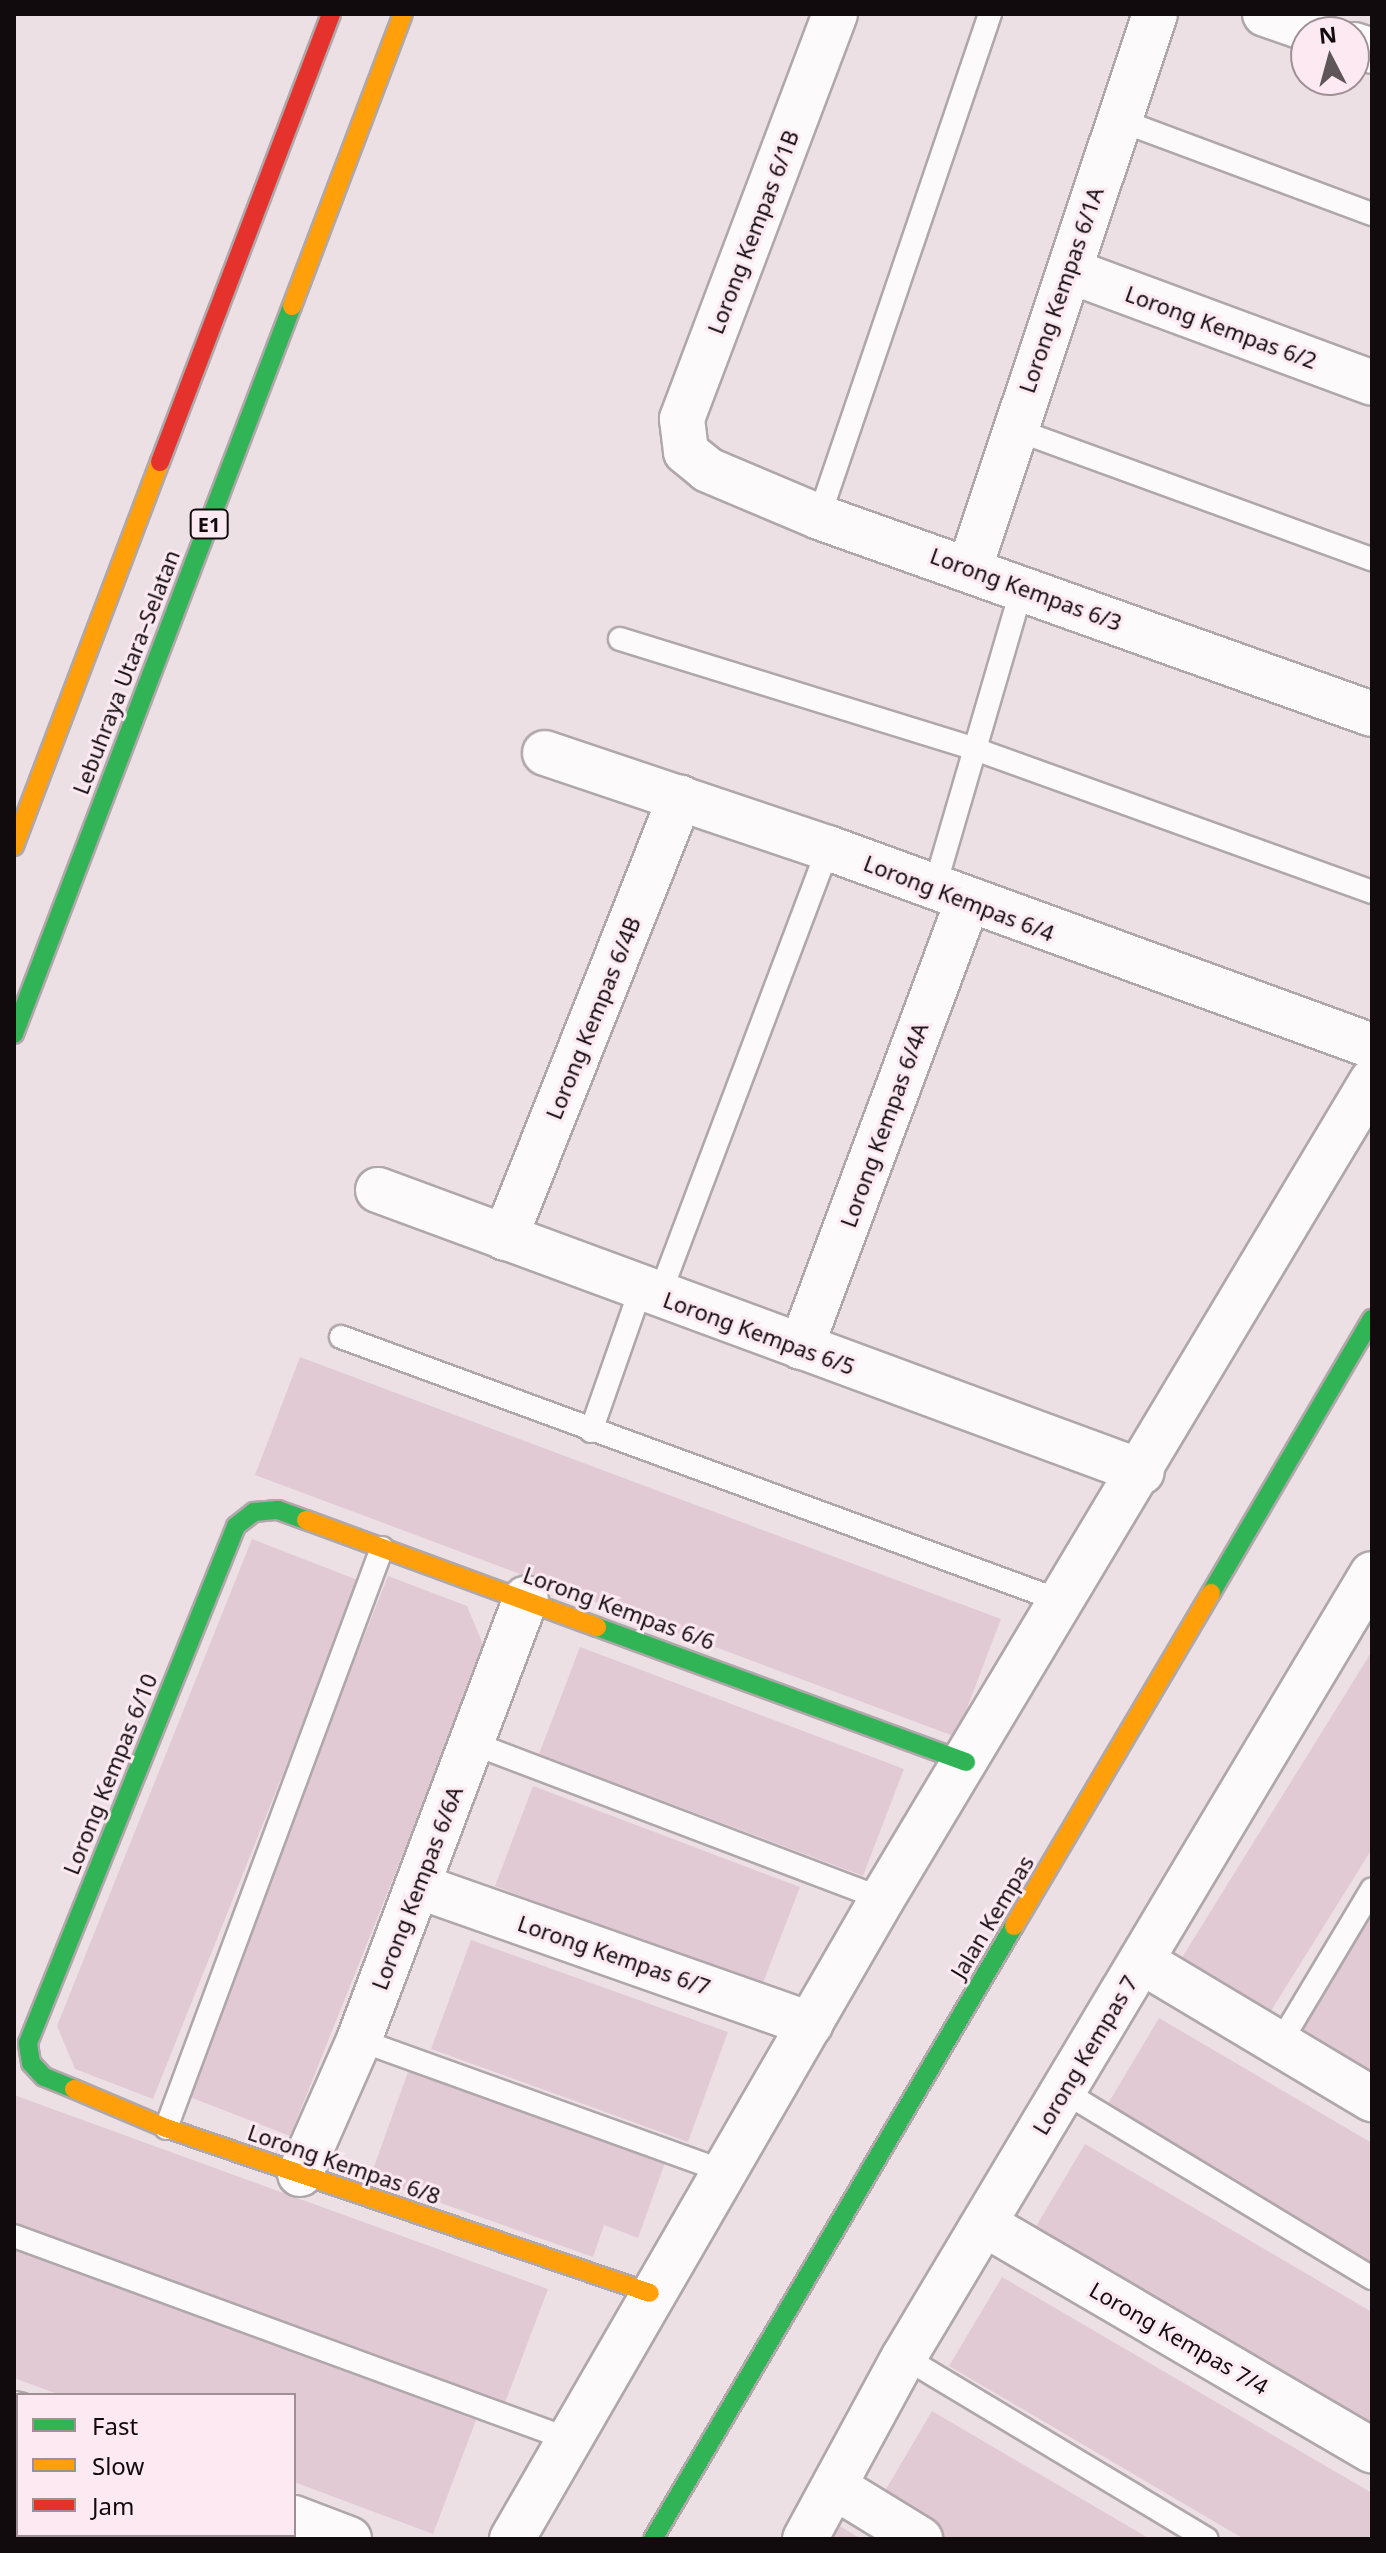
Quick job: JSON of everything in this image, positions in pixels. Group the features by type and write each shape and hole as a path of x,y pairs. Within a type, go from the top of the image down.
{"main road":[{"name":"Lebuhraya Utara–Selatan","path":"14,846 331,14"},
{"name":"Lebuhraya Utara–Selatan","path":"14,1034 403,14"},
{"name":"Jalan Kempas","path":"653,2539 1367,1341"},
{"name":"Lorong Kempas 6/6","path":"254,1512 278,1510 966,1762"},
{"name":"Lorong Kempas 6/10","path":"31,2063 28,2043 224,1555 236,1526 254,1512"},
{"name":"Lorong Kempas 6/8","path":"31,2063 44,2077 166,2128 650,2293"}],"street":[{"name":"Lorong Kempas 6/1B","path":"686,452 682,419 835,14"},
{"name":"Lorong Kempas 6/1A","path":"970,567 1155,14"},
{"path":"1265,14 1290,23"},
{"name":"Lorong Kempas 6/2","path":"1070,271 1372,383"},
{"name":"Lorong Kempas 6/3","path":"686,452 708,470 819,517 970,567 1022,589 1372,714"},
{"name":"Lorong Kempas 6/4","path":"545,753 828,848 950,896 1372,1046"},
{"name":"Lorong Kempas 6/4B","path":"505,1238 680,798"},
{"name":"Lorong Kempas 6/4A","path":"801,1347 950,896"},
{"path":"512,2539 650,2293 725,2172 882,1899 1142,1472 1372,1081"},
{"name":"Lorong Kempas 6/5","path":"378,1190 650,1294 1142,1472"},
{"name":"Lorong Kempas 7","path":"805,2539 904,2357 986,2225 1372,1574"},
{"name":"Lorong Kempas 6/6A","path":"300,2174 359,2040 526,1599"},
{"name":"Lorong Kempas 6/7","path":"418,1886 810,2024"},
{"path":"1141,1961 1372,2099"},
{"name":"Lorong Kempas 7/4","path":"986,2225 1372,2451"},
{"path":"835,2487 920,2539"},
{"path":"296,2519 349,2539"}],"lane":[{"path":"819,517 990,14"},
{"path":"1119,120 1372,214"},
{"path":"1014,429 1372,559"},
{"path":"950,896 972,748 1022,589"},
{"path":"620,639 972,748 1372,892"},
{"path":"591,1431 650,1294 828,848"},
{"path":"341,1337 1061,1601"},
{"path":"166,2128 382,1548"},
{"path":"472,1743 882,1899"},
{"path":"1280,2043 1372,1889"},
{"path":"359,2040 725,2172"},
{"path":"1063,2091 1372,2278"},
{"path":"14,2236 568,2439"},
{"path":"904,2357 1207,2539"}],"building":[{"path":"300,1357 1001,1619 956,1737 255,1475"},
{"path":"252,1539 360,1581 153,2099 75,2069 57,2026"},
{"path":"388,1576 467,1606 485,1649 290,2136 182,2094"},
{"path":"580,1647 904,1769 863,1876 539,1754"},
{"path":"1372,1651 1372,1849 1266,2019 1178,1964"},
{"path":"533,1786 800,1887 761,1988 495,1886"},
{"path":"1372,1909 1372,2084 1293,2035"},
{"path":"471,1940 728,2032 688,2142 431,2049"},
{"path":"1159,2018 1372,2143 1372,2263 1106,2107"},
{"path":"409,2069 666,2160 638,2238 604,2225 593,2257 370,2178"},
{"path":"14,2095 548,2289 505,2403 14,2225"},
{"path":"1085,2144 1372,2312 1372,2433 1032,2233"},
{"path":"14,2248 476,2420 433,2534 296,2483 296,2393 55,2393 14,2378"},
{"path":"1002,2277 1372,2493 1372,2539 1244,2539 949,2366"},
{"path":"932,2411 1150,2539 944,2539 879,2501"},
{"path":"840,2526 861,2539 832,2539"}],"traffic: fast":[{"path":"14,1034 292,306"},
{"path":"1211,1593 1372,1319"},
{"path":"74,2089 44,2077 31,2063 28,2043 236,1526 254,1512 278,1510 306,1520"},
{"path":"597,1627 966,1762"},
{"path":"653,2539 1014,1926"}],"traffic: slow":[{"path":"292,306 403,14"},
{"path":"14,846 160,462"},
{"path":"306,1520 597,1627"},
{"path":"1014,1926 1211,1593"},
{"path":"74,2089 166,2128 650,2293"}],"traffic: jam":[{"path":"160,462 331,14"}]}
